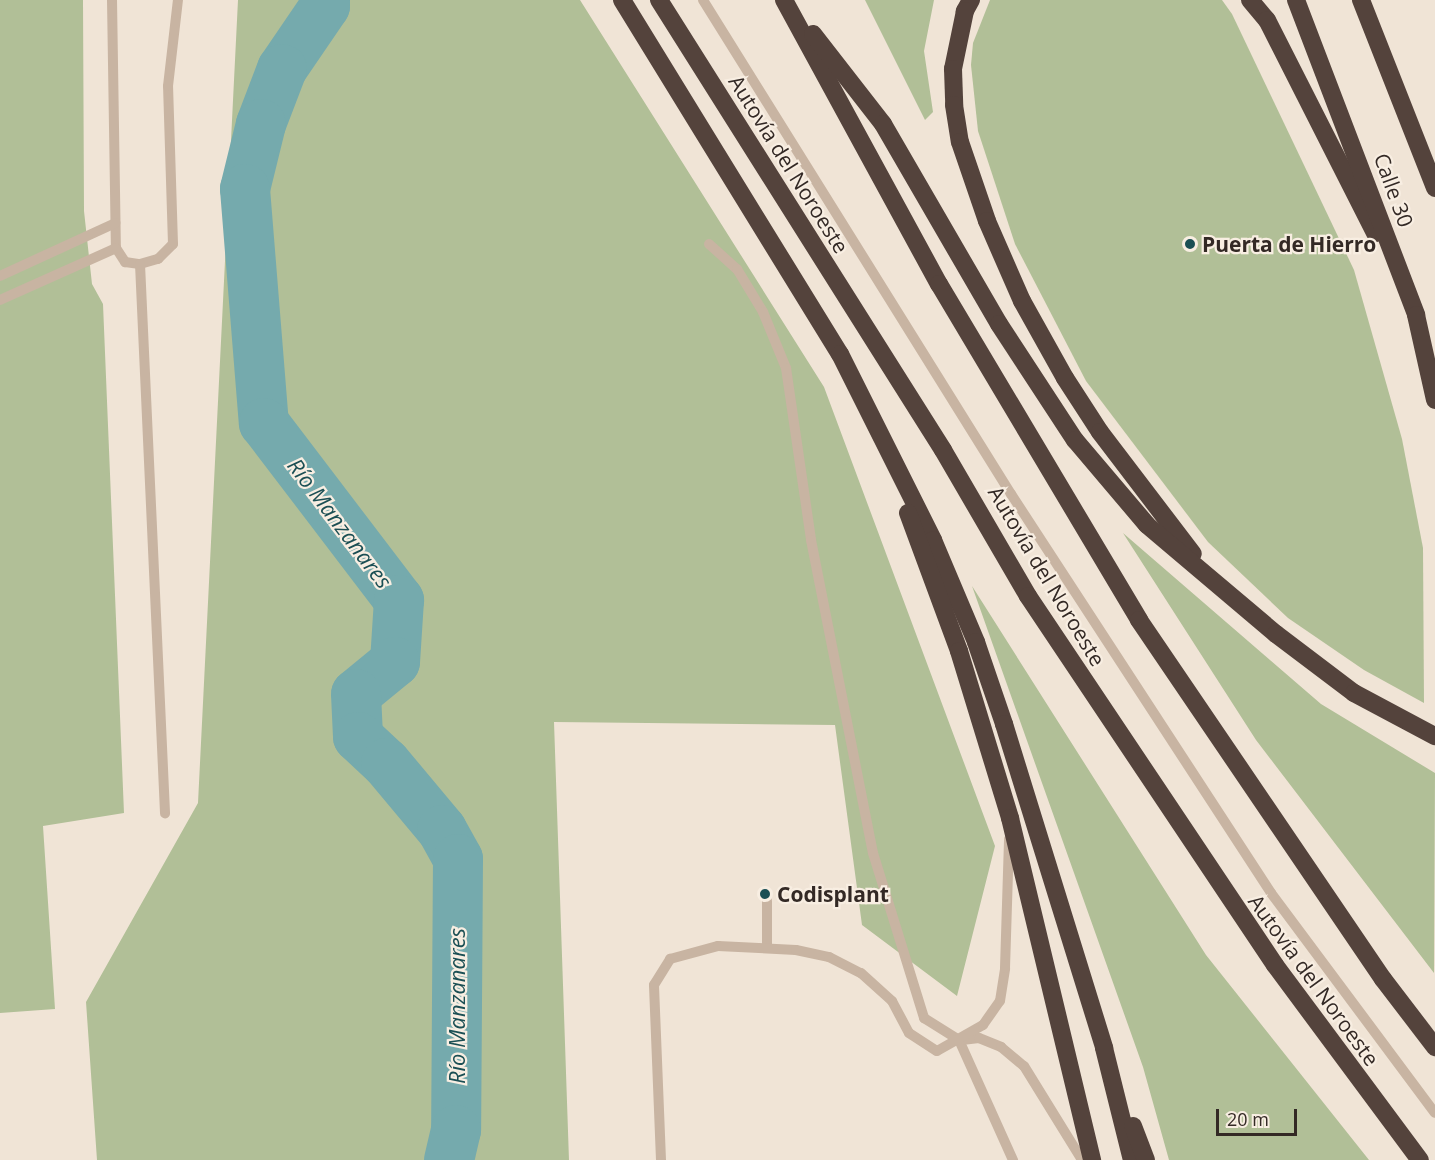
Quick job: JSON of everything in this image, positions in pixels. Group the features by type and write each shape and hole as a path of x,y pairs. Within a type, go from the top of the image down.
{"highway":[{"path":"622,0 867,403 976,642 1104,1048 1146,1160"},
{"name":"Autovía del Noroeste","path":"659,0 943,450 1028,596 1189,840 1363,1087 1420,1160"},
{"path":"785,0 883,124 999,324 1075,440 1147,525 1276,634 1354,693 1435,736"},
{"path":"785,0 939,284 1139,620 1383,979 1435,1047"},
{"path":"971,0 965,10 953,69 954,105 960,142 987,221 1022,302 1065,378 1100,432 1212,580"},
{"path":"1250,0 1267,21 1293,69 1416,315"},
{"name":"Calle 30","path":"1296,0 1416,315 1435,400"},
{"name":"Calle 30","path":"1361,0 1435,188"},
{"path":"806,304 907,511 958,651 1010,818 1092,1160"},
{"path":"1104,1048 1132,1160"}],"lane":[{"path":"112,0 116,248 125,262 140,264 158,260 173,244 168,86 178,0"},
{"path":"703,0 1017,504 1271,893 1435,1113"},
{"path":"0,276 115,223"},
{"path":"709,244 737,269 763,312 786,368 811,540 873,853 924,1018 959,1040 1013,1160"},
{"path":"0,300 116,248"},
{"path":"140,264 165,813"},
{"path":"661,1160 654,985 670,959 718,946 767,947 830,957 861,974 892,1001 909,1033 937,1051 983,1025 1000,1001 1005,968 1010,818"},
{"path":"767,901 767,947"},
{"path":"959,1040 979,1038 990,1042 1024,1066 1082,1160"}],"green space":[{"path":"0,0 83,0 84,211 92,284 103,304 124,813 43,826 55,1009 0,1013"},
{"path":"238,0 580,0 824,387 995,846 957,996 862,925 835,725 554,722 569,1160 97,1160 86,1002 198,803"},
{"path":"865,0 934,0 924,51 933,112 925,120"},
{"path":"990,0 1222,0 1232,14 1354,270 1402,439 1423,548 1424,703 1364,670 1288,618 1208,542 1086,381 1015,244 978,131 971,65 973,43"},
{"path":"1123,533 1321,704 1435,773 1434,973 1256,740"},
{"path":"972,586 1206,955 1369,1160 1169,1160 1143,1067"}],"waterway":[{"name":"Río Manzanares","path":"325,0 325,6 282,69 261,124 245,189 264,423 399,600 395,662 356,694 358,737 386,763 442,830 458,859 456,1130 449,1160"}],"place":[{"name":"Puerta de Hierro","path":"1190,244"},
{"name":"Codisplant","path":"765,894"}]}
